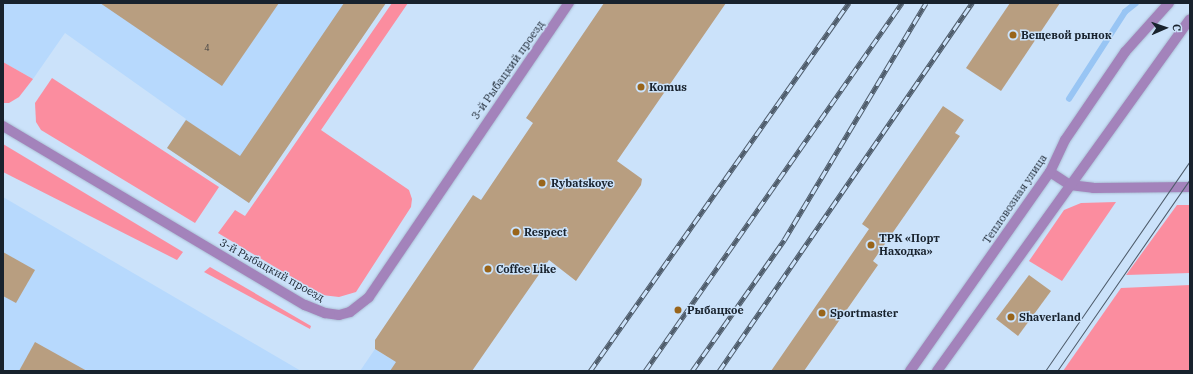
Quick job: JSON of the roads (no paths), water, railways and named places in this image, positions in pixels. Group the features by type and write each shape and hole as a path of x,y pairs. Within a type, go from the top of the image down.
{"street":[{"name":"3-й Рыбацкий проезд","path":"3,126 305,305 325,313 339,315 350,312 369,297 569,3"},
{"name":"Тепловозная улица","path":"910,371 1050,172 1065,140 1125,52 1169,3"},
{"path":"937,371 1190,19"},
{"path":"1050,172 1070,185 1093,188 1190,187"}],"waterway":[{"path":"1069,99 1125,12 1136,3"}],"tram line":[{"path":"1045,371 1190,161"},
{"path":"1057,371 1190,179"}],"railway":[{"path":"590,371 849,3"},
{"path":"645,371 902,3"},
{"path":"692,371 784,240 926,3"},
{"path":"719,371 972,3"}],"place":[{"name":"Вещевой рынок","path":"1013,35"},
{"name":"Komus","path":"641,87"},
{"name":"Rybatskoye","path":"542,183"},
{"name":"Respect","path":"516,232"},
{"name":"ТРК «Порт Находка»","path":"871,245"},
{"name":"Coffee Like","path":"488,269"},
{"name":"Рыбацкое","path":"678,310"},
{"name":"Sportmaster","path":"822,313"},
{"name":"Shaverland","path":"1011,317"}]}
